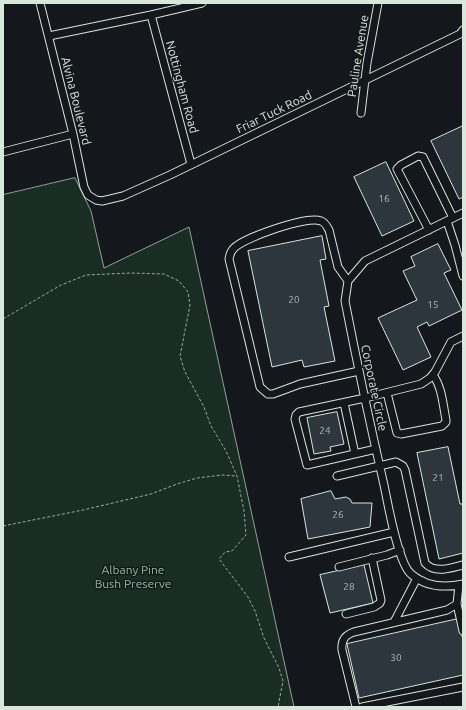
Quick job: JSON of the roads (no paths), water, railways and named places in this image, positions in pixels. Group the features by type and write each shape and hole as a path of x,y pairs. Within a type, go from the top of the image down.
{"street":[{"name":"Alvina Boulevard","path":"40,3 73,134 84,187 88,195 96,200"},
{"path":"49,36 202,3"},
{"name":"Pauline Avenue","path":"361,113 367,63 378,3"},
{"name":"Nottingham Road","path":"152,15 191,164"},
{"name":"Friar Tuck Road","path":"96,200 102,201 123,196 170,175 365,81 461,32"},
{"path":"3,152 73,134"},
{"path":"429,230 397,169 401,164 418,156 423,157 450,219 463,276"},
{"path":"359,371 300,384 274,394 268,394 264,391 260,386 229,259 230,252 235,247 271,230 290,224 314,220 321,221 329,230 338,267 348,281 365,261 463,213"},
{"name":"Corporate Circle","path":"348,281 345,301 359,371 394,532 406,567 411,574 426,583 440,587 461,585"},
{"path":"376,449 307,465 295,419 296,415 299,412 344,403 421,384 433,375 451,342 463,336"},
{"path":"387,393 396,433 401,434 442,426 446,420 439,387 433,375"},
{"path":"344,403 355,454"},
{"path":"337,476 396,462 403,466 425,563 432,569 438,570 463,565"},
{"path":"289,557 394,532"},
{"path":"339,567 400,550"},
{"path":"346,614 374,607 380,603 381,600 372,558"},
{"path":"394,622 417,578"},
{"path":"461,585 457,604 463,631"},
{"path":"356,707 342,650 341,644 343,639 349,634 447,610 457,604"},
{"path":"362,707 463,687"}],"park label":[{"name":"Albany Pine Bush Preserve","path":"133,577"}]}
